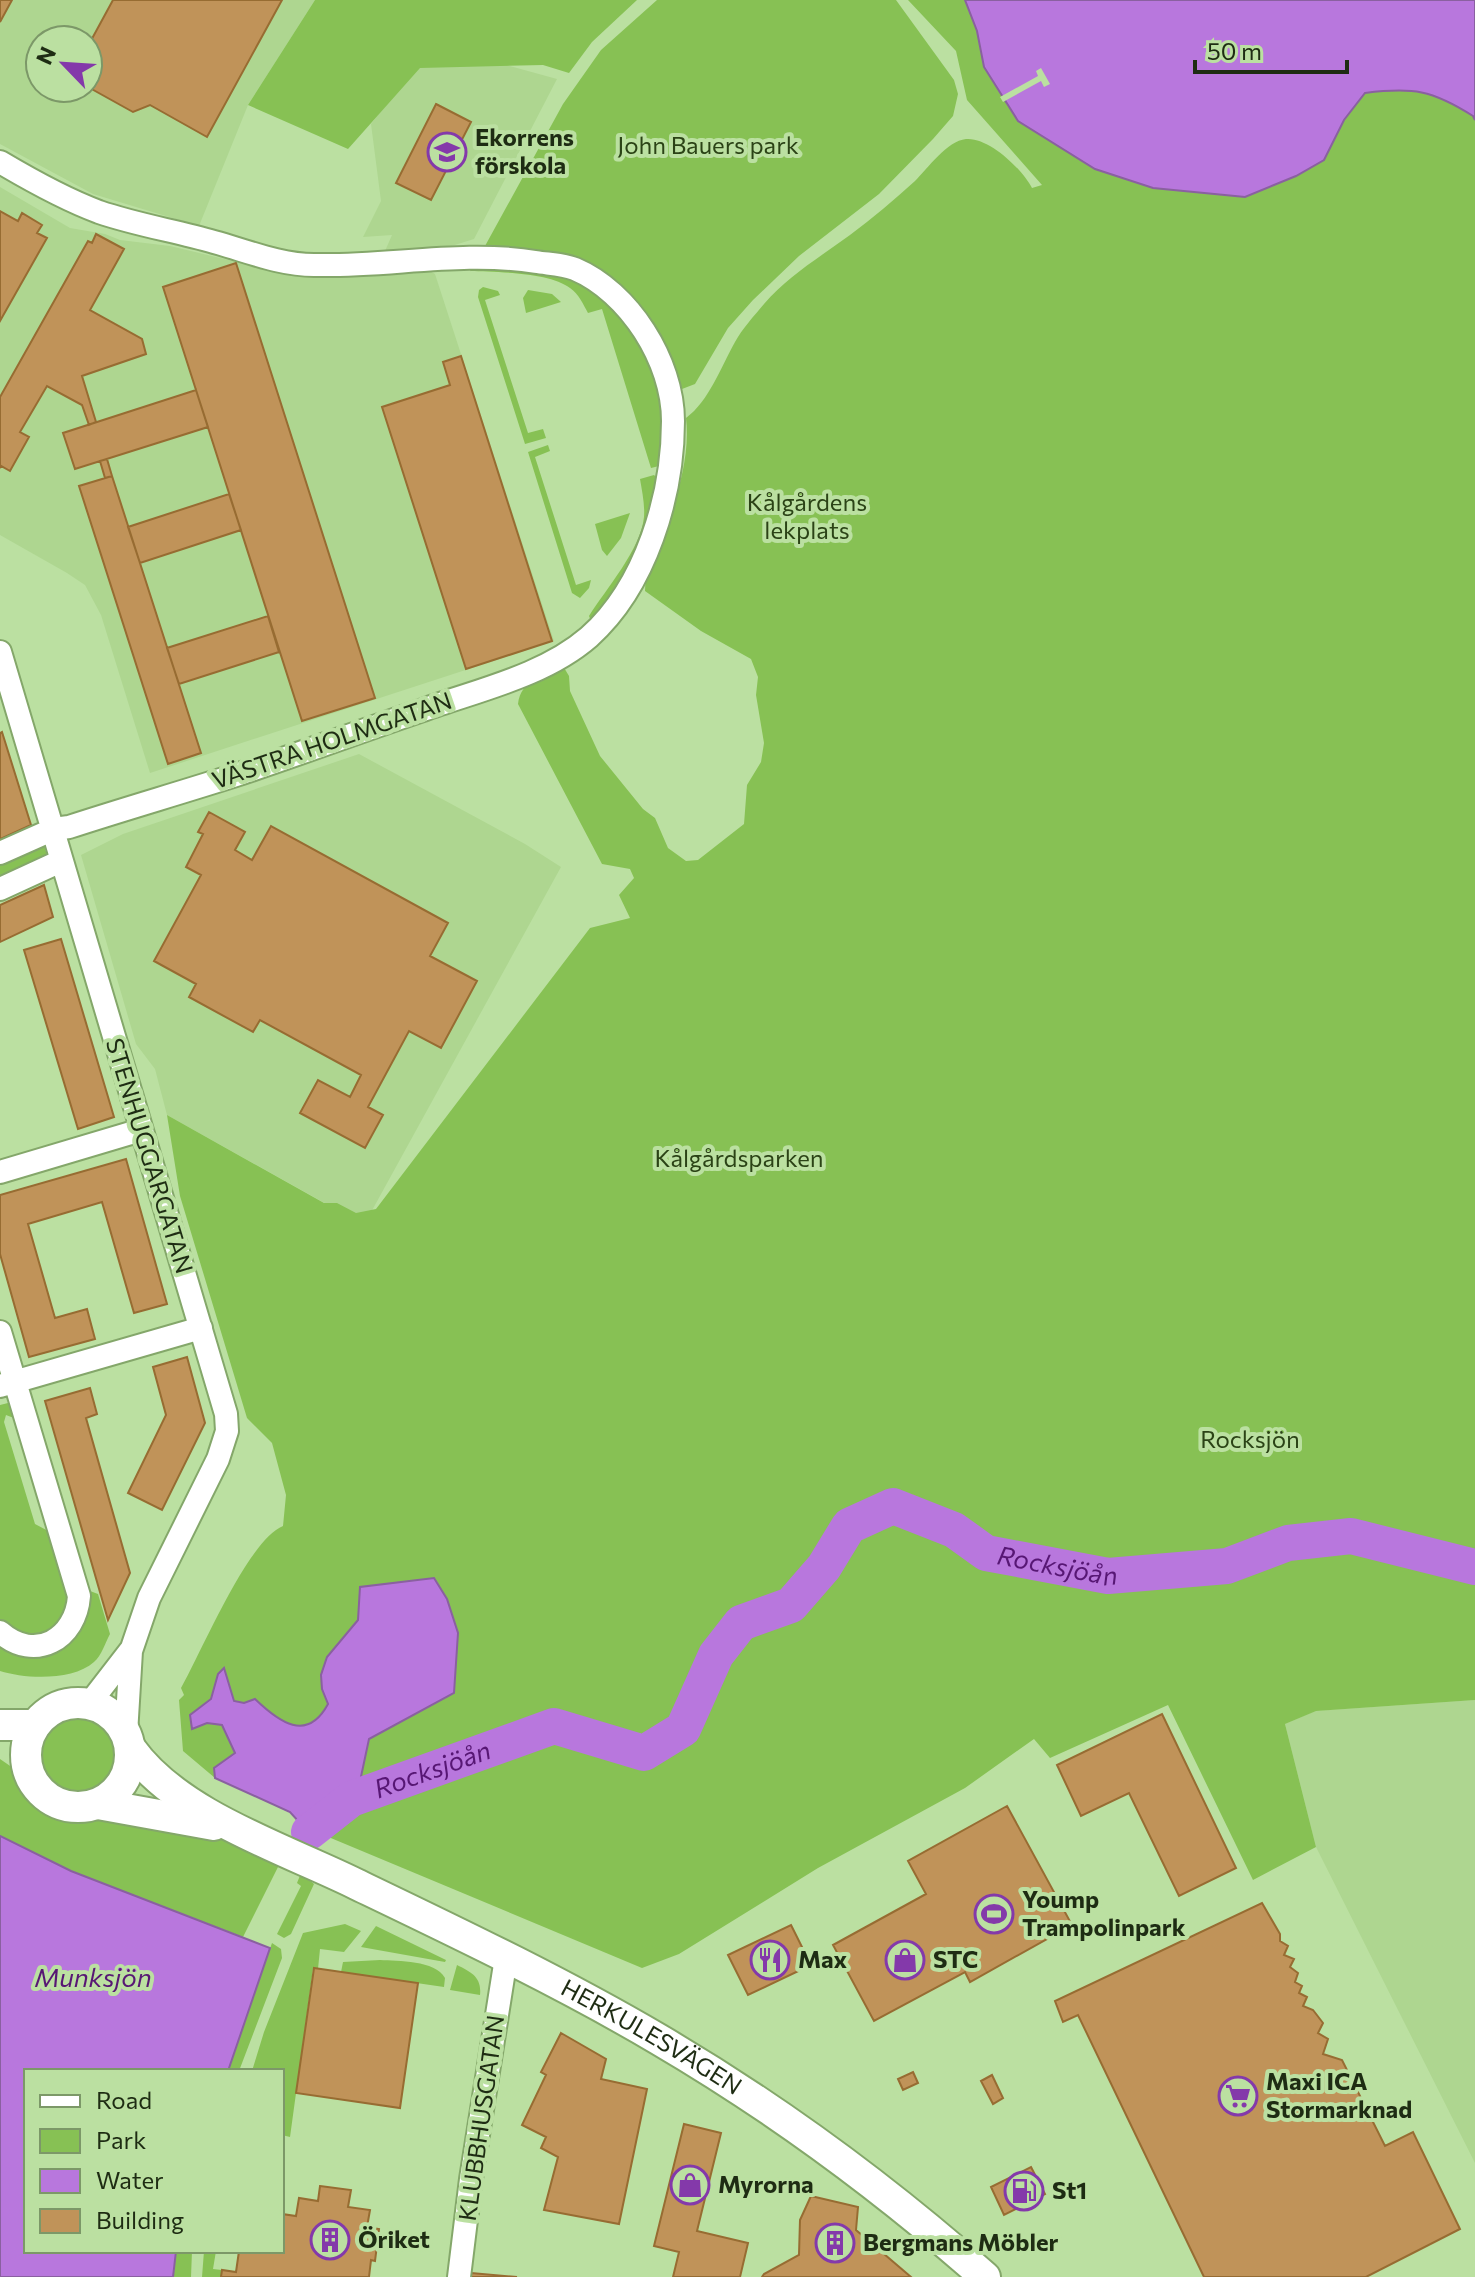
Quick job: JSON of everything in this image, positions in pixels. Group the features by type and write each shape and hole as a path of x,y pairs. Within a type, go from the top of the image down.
{"main road":[{"path":"128,1742 130,1766 123,1782 112,1795 98,1804 79,1808 61,1805 45,1796 33,1781 27,1764 29,1737 35,1725 54,1709 71,1703 89,1704 111,1715 128,1742 144,1768 164,1786 239,1830"},
{"path":"0,1725 35,1725"},
{"path":"0,1747 27,1764"},
{"path":"98,1804 239,1830"},
{"name":"HERKULESVÄGEN","path":"239,1830 506,1958 658,2039 788,2122 868,2180 985,2277"}],"street":[{"name":"VÄSTRA HOLMGATAN","path":"0,162 55,194 99,212 274,259 311,265 502,256 572,267 628,306 653,347 667,382 673,413 673,456 650,540 629,586 609,617 558,660 236,775 61,828 0,853"},
{"name":"STENHUGGARGATAN","path":"0,652 61,828 61,861 226,1414 227,1431 218,1459 149,1598 131,1651 128,1742"},
{"path":"0,889 61,861"},
{"path":"0,1172 141,1130"},
{"path":"8,1384 201,1328"},
{"path":"0,1332 8,1384 79,1596 76,1618 61,1637 41,1646 20,1644 0,1632"},
{"name":"STENHUGGARGATAN","path":"89,1704 131,1651"},
{"name":"KLUBBHUSGATAN","path":"459,2277 471,2179 506,1958"}],"shaded area":[{"path":"0,0 315,0 248,105 199,226 93,194 0,144"},
{"name":"Ekorrens förskola","path":"433,45 557,79 474,239 442,249 385,251 392,235 363,237 381,201 371,124"},
{"path":"0,187 70,228 120,240 170,246 283,273 426,269 435,274 554,641 150,773 101,615 85,585 0,535"},
{"path":"359,754 525,844 561,867 364,1225 167,1115 155,1069 136,1044 81,855 123,834"},
{"path":"1475,1700 1475,2163 1316,1847 1285,1724 1315,1711"}],"green space":[{"path":"315,0 637,0 592,42 569,73 543,65 420,68 348,149 248,105"},
{"name":"John Bauers park","path":"657,0 896,0 954,80 958,94 953,116 933,139 879,194 799,256 753,300 728,328 695,384 682,389 668,354 643,309 608,278 571,257 485,246 563,104 601,50"},
{"path":"908,0 1475,0 1475,1700 1316,1711 1285,1724 1316,1847 1253,1880 1168,1705 1050,1758 1034,1739 965,1788 818,1868 679,1954 642,1968 326,1836 355,1805 230,1741 235,1753 214,1768 215,1778 183,1751 179,1700 184,1695 181,1688 241,1574 269,1535 283,1526 286,1495 272,1443 247,1418 180,1196 167,1115 324,1203 337,1203 356,1213 376,1209 590,928 630,918 619,895 634,878 630,869 602,864 518,704 523,689 541,676 563,666 569,676 570,691 600,756 643,809 655,818 668,848 686,861 698,860 744,824 747,785 761,762 764,743 756,695 758,677 751,659 701,631 645,591 648,573 684,467 686,418 708,393 741,332 773,294 883,209 952,145 966,139 985,143 1013,164 1032,188 1042,185 967,100 956,51"},
{"path":"474,265 533,270 566,277 587,286 622,318 648,361 662,407 664,434 659,466 651,468 602,309 588,313 573,290 561,283 522,274 470,271"},
{"path":"483,287 498,291 500,295 485,300 528,433 543,429 546,438 525,444 478,297"},
{"path":"528,290 552,294 561,302 526,313 523,298"},
{"path":"548,445 550,451 535,457 576,585 591,580 589,588 580,598 572,593 528,452"},
{"path":"654,475 657,478 649,524 632,559 591,621 589,616 637,542 644,517 640,479"},
{"path":"630,513 621,538 607,556 602,550 595,524"},
{"path":"42,839 48,858 0,880 0,858"},
{"path":"12,1402 19,1420 6,1415 4,1422 35,1524 52,1533 71,1594 62,1625 33,1638 5,1627 0,1620 0,1405"},
{"path":"79,1557 90,1591 98,1594 110,1634 99,1656 85,1668 62,1675 35,1677 0,1671 0,1645 19,1653 41,1652 60,1648 73,1641 81,1631 85,1606"},
{"path":"79,1715 94,1718 111,1732 118,1754 115,1769 101,1786 79,1793 64,1790 47,1776 40,1754 43,1739 57,1722"},
{"path":"0,1759 16,1770 32,1793 59,1812 220,1838 280,1863 243,1937 71,1871 0,1836"},
{"path":"301,1873 314,1884 291,1934 284,1938 277,1934 301,1886 297,1883"},
{"path":"345,1924 361,1931 344,1952 320,1949 318,1969 313,1969 290,2137 284,2136 284,2069 253,2069 303,1933"},
{"path":"376,1926 446,1960 445,1962 361,1947"},
{"path":"272,1943 281,1949 282,1958 240,2069 229,2069"},
{"path":"380,1960 416,1963 433,1968 445,1978 444,1987 341,1972 343,1962"},
{"path":"457,1965 477,1979 480,1995 450,1990"},
{"path":"176,2253 192,2253 191,2277 173,2277"},
{"path":"204,2253 216,2253 213,2269 222,2270 221,2277 202,2277"}],"water":[{"path":"965,0 1475,0 1475,120 1446,101 1422,92 1396,90 1365,93 1344,120 1324,160 1296,176 1245,197 1153,188 1095,169 1018,121 984,67 977,31"},
{"path":"434,1578 447,1599 458,1633 454,1693 369,1739 355,1805 325,1839 298,1827 300,1823 290,1812 215,1778 214,1768 235,1753 222,1725 207,1723 192,1729 190,1715 211,1699 218,1674 224,1668 234,1701 244,1703 255,1699 283,1721 302,1726 311,1723 328,1704 321,1675 327,1657 358,1620 360,1587"},
{"name":"Munksjön","path":"0,1836 71,1871 270,1948 229,2069 24,2069 24,2253 176,2253 173,2277 0,2277"}],"pier":[{"path":"1041,68 1050,84 1044,87 1041,81 1003,102 1000,97 1038,76 1036,71"}],"building":[{"path":"0,0 12,0 0,22"},
{"path":"113,0 282,0 207,137 150,105 133,112 104,96 104,24 100,24"},
{"path":"436,104 471,122 431,200 396,183"},
{"path":"0,211 18,221 22,213 42,225 37,233 47,238 0,321"},
{"path":"96,234 124,249 90,310 142,339 146,354 82,376 96,422 89,425 82,405 47,386 20,432 29,437 10,471 0,468 0,397 88,241 92,243"},
{"path":"236,263 375,698 302,721 163,287"},
{"path":"461,356 552,641 466,669 382,407 450,385 443,362"},
{"path":"196,390 208,427 75,469 63,433"},
{"path":"107,459 112,476 105,478 100,461"},
{"path":"112,476 201,753 168,764 79,486"},
{"path":"229,494 241,530 140,563 128,527"},
{"path":"268,616 279,652 179,684 167,648"},
{"path":"0,733 31,825 0,839"},
{"path":"209,812 245,832 235,850 252,860 271,826 448,923 430,956 477,981 441,1048 409,1031 368,1107 383,1115 365,1148 300,1113 318,1080 350,1097 361,1075 260,1020 253,1032 189,997 196,984 154,961 201,875 186,867 203,834 198,832"},
{"path":"44,885 53,917 0,942 0,905"},
{"path":"61,939 114,1117 78,1129 24,950"},
{"path":"126,1159 167,1304 134,1313 102,1202 28,1224 55,1318 87,1309 95,1339 29,1357 0,1254 0,1195"},
{"path":"187,1357 205,1423 162,1510 128,1493 166,1415 153,1367"},
{"path":"90,1388 97,1414 86,1418 130,1573 108,1620 45,1401"},
{"path":"1162,1714 1236,1868 1179,1896 1129,1793 1081,1816 1057,1765"},
{"path":"1007,1806 1072,1925 970,1982 965,1972 874,2021 833,1945 926,1894 908,1861"},
{"name":"Maxi ICA Stormarknad","path":"1262,1903 1280,1934 1280,1941 1288,1946 1284,1955 1294,1959 1290,1967 1298,1973 1295,1982 1302,1986 1299,1993 1307,1997 1303,2006 1313,2010 1323,2023 1318,2033 1328,2039 1323,2054 1342,2060 1385,2146 1413,2132 1460,2229 1366,2277 1204,2277 1078,2015 1063,2022 1055,2001"},
{"name":"Max","path":"791,1925 811,1965 748,1995 728,1955"},
{"path":"314,1968 418,1983 400,2108 296,2093"},
{"path":"561,2033 606,2059 601,2079 647,2089 619,2224 544,2210 558,2157 541,2148 546,2137 522,2125 546,2075 541,2072"},
{"path":"913,2072 918,2083 903,2090 898,2079"},
{"path":"992,2075 1003,2098 993,2104 981,2081"},
{"path":"684,2124 721,2133 697,2231 748,2243 740,2277 673,2277 679,2252 654,2246"},
{"path":"1031,2167 1045,2194 1004,2215 991,2187"},
{"name":"Öriket","path":"320,2186 351,2190 348,2207 370,2210 367,2227 379,2229 375,2261 371,2260 369,2277 221,2277 222,2270 236,2272 239,2253 284,2253 284,2214 296,2216 299,2198 318,2201"},
{"name":"Bergmans Möbler","path":"811,2196 858,2207 856,2230 911,2277 762,2277 799,2255 800,2220"},
{"path":"471,2273 517,2277 471,2277"}],"waterway":[{"name":"Rocksjöån","path":"309,1832 351,1799 554,1726 644,1753 683,1729 716,1655 741,1623 791,1605 824,1567 849,1526 893,1506 954,1530 986,1553 1108,1576 1227,1566 1288,1543 1351,1536 1475,1567"}],"place":[{"name":"Ekorrens förskola","path":"447,152"},
{"name":"Yoump Trampolinpark","path":"994,1914"},
{"name":"Max","path":"770,1960"},
{"name":"STC","path":"905,1960"},
{"name":"Maxi ICA Stormarknad","path":"1238,2096"},
{"name":"Myrorna","path":"690,2185"},
{"name":"St1","path":"1024,2191"},
{"name":"Öriket","path":"330,2240"},
{"name":"Bergmans Möbler","path":"835,2243"}],"park label":[{"name":"Kålgårdens lekplats","path":"807,517"},
{"name":"Kålgårdsparken","path":"739,1159"},
{"name":"Rocksjön","path":"1250,1440"}]}
